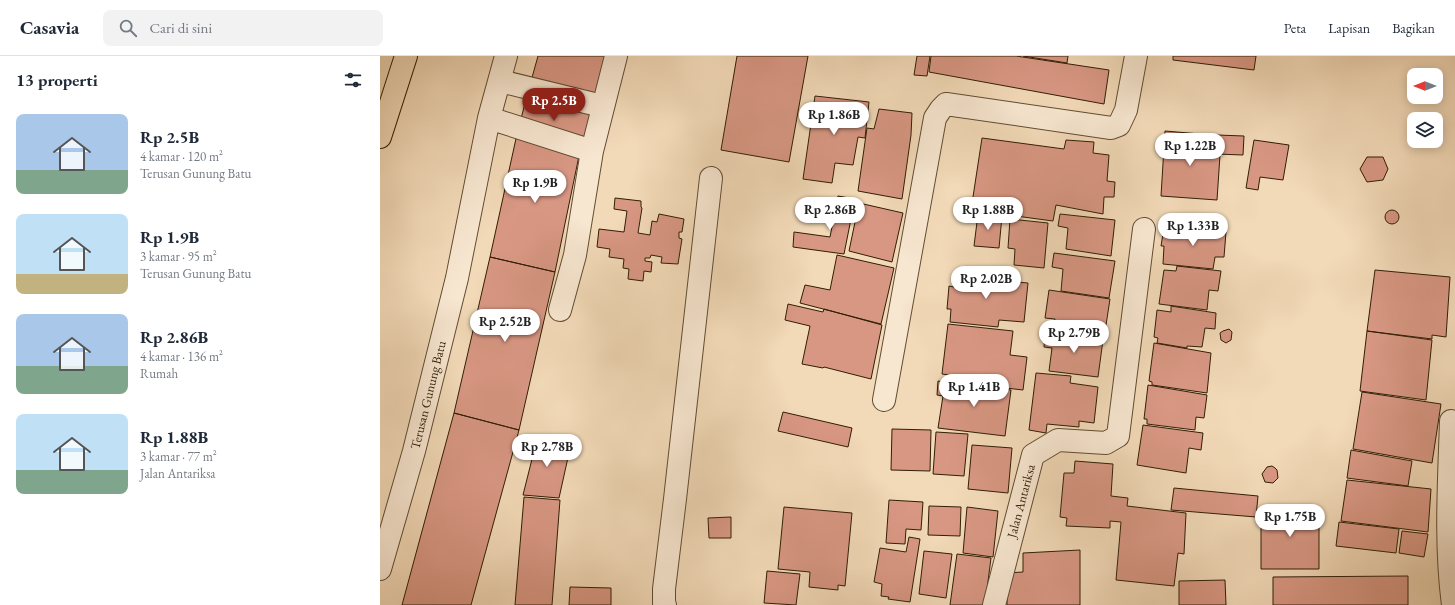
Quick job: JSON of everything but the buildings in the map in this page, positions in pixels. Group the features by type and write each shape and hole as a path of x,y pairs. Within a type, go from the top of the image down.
{"highway":[{"path":"380,137 406,56"}],"street":[{"name":"Terusan Gunung Batu","path":"380,569 414,451 455,286 490,118 506,56"},
{"path":"560,310 575,255 592,151 602,106 616,56"},
{"path":"884,400 935,118 940,109 946,104 1112,128 1118,125 1126,110 1136,56"},
{"path":"500,82 602,106"},
{"path":"490,118 592,151"},
{"path":"665,605 664,589 710,178"},
{"name":"Jalan Antariksa","path":"994,605 1033,455 1058,440 1106,443 1118,436 1144,229"},
{"path":"1451,421 1447,510 1448,554 1453,605"}]}
